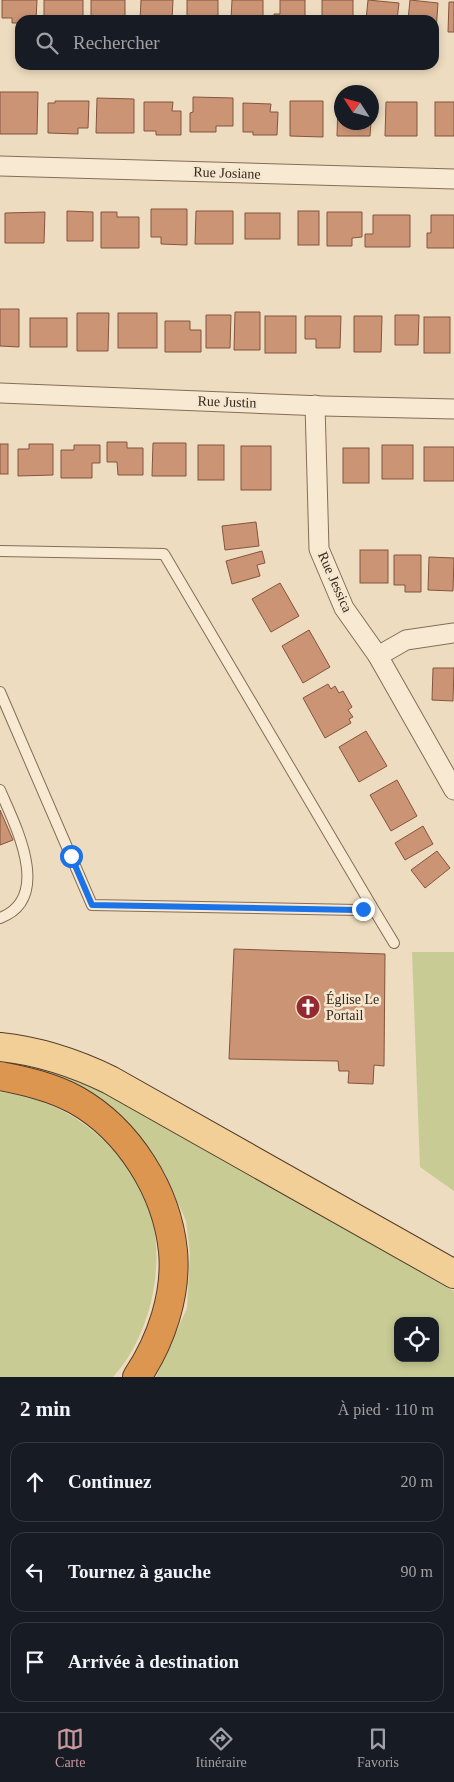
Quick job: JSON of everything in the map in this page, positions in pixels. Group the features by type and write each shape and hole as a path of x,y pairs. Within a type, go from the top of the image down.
{"highway":[{"path":"0,1076 46,1087 88,1108 112,1127 133,1150 156,1190 169,1228 173,1252 173,1269 169,1304 164,1322 152,1354 137,1377"}],"main road":[{"path":"0,1047 38,1053 64,1060 118,1084 454,1274"}],"street":[{"name":"Rue Josiane","path":"0,166 454,179"},
{"name":"Rue Justin","path":"0,393 454,409"},
{"name":"Rue Jessica","path":"315,405 319,548 344,608 378,656 454,790"},
{"path":"378,656 406,640 454,633"}],"lane":[{"path":"0,551 164,554 394,943"},
{"path":"0,692 92,905 357,910 371,905"},
{"path":"0,790 23,844 27,870 26,891 23,898 10,913 0,918"}],"green space":[{"path":"412,952 454,952 454,1191 420,1167"},
{"path":"0,1059 34,1064 89,1084 454,1291 454,1377 156,1377 187,1308 190,1254 186,1221 165,1173 147,1145 119,1115 90,1093 0,1064"},
{"path":"0,1092 21,1095 41,1101 60,1109 78,1120 110,1146 145,1195 152,1217 156,1241 156,1266 153,1290 139,1338 127,1359 113,1377 0,1377"}],"building":[{"path":"2,0 37,0 36,15 15,15 15,23 12,23 12,18 2,18"},
{"path":"44,0 83,0 83,15 44,15"},
{"path":"91,0 125,0 125,15 91,15"},
{"path":"141,0 173,0 172,15 140,15"},
{"path":"187,0 218,0 218,15 187,15"},
{"path":"232,0 263,0 263,15 231,15"},
{"path":"280,0 305,0 305,15 274,15 280,14"},
{"path":"322,0 353,0 353,15 322,15"},
{"path":"368,0 399,3 398,15 366,15"},
{"path":"410,0 438,3 437,15 408,15"},
{"path":"449,2 454,2 454,32 448,32"},
{"path":"0,92 38,92 37,134 0,134"},
{"path":"193,97 233,98 233,126 216,126 216,132 190,132 190,113 193,112"},
{"path":"97,98 134,99 134,133 96,133"},
{"path":"55,101 89,101 88,128 78,128 78,134 48,133 48,103 55,103"},
{"path":"290,101 323,101 323,137 290,136"},
{"path":"144,102 173,102 172,111 181,111 181,135 156,135 156,131 144,131"},
{"path":"386,102 417,102 417,136 385,136"},
{"path":"435,102 454,102 454,136 435,136"},
{"path":"243,103 271,104 270,112 278,112 277,135 253,135 253,132 243,132"},
{"path":"337,130 370,130 370,136 337,136"},
{"path":"151,209 187,209 187,245 161,244 161,237 151,237"},
{"path":"67,211 93,212 93,241 67,241"},
{"path":"196,211 233,211 233,244 195,244"},
{"path":"298,211 319,211 319,245 298,245"},
{"path":"45,212 44,243 5,243 5,213"},
{"path":"101,212 117,212 117,217 139,217 139,248 101,248"},
{"path":"327,212 362,212 362,237 352,238 352,246 327,246"},
{"path":"245,213 280,213 280,239 245,239"},
{"path":"373,215 410,215 410,247 365,247 365,234 373,234"},
{"path":"431,215 454,215 454,248 427,248 427,233 431,233"},
{"path":"0,309 19,309 19,347 0,346"},
{"path":"235,312 260,312 260,350 234,350"},
{"path":"77,313 109,313 108,351 77,351"},
{"path":"118,313 157,313 157,348 118,348"},
{"path":"206,315 231,315 230,348 206,348"},
{"path":"395,315 419,315 418,345 395,345"},
{"path":"265,316 296,316 296,353 265,353"},
{"path":"305,316 341,316 340,348 316,348 316,339 305,339"},
{"path":"354,316 382,316 381,352 354,352"},
{"path":"424,317 450,317 450,353 424,353"},
{"path":"30,318 67,318 67,347 30,347"},
{"path":"165,321 190,321 190,330 201,330 201,352 165,352"},
{"path":"107,442 127,442 127,448 143,448 143,475 118,475 117,462 107,462"},
{"path":"153,443 186,443 186,476 152,476"},
{"path":"0,444 8,444 8,474 0,474"},
{"path":"29,444 53,444 53,475 18,476 18,449 29,449"},
{"path":"74,445 100,445 100,463 92,463 92,478 61,478 61,450 74,450"},
{"path":"198,445 224,445 224,480 198,480"},
{"path":"382,445 413,445 413,479 382,479"},
{"path":"241,446 271,446 271,490 241,490"},
{"path":"424,447 454,447 454,481 424,481"},
{"path":"343,448 369,448 369,483 343,483"},
{"path":"256,522 259,546 225,550 222,526"},
{"path":"360,550 388,550 388,583 360,583"},
{"path":"262,551 265,563 257,565 260,576 232,584 226,561"},
{"path":"394,555 421,555 421,592 405,592 405,585 394,585"},
{"path":"429,557 454,558 453,591 428,590"},
{"path":"280,583 299,616 271,632 252,599"},
{"path":"309,630 330,667 303,683 282,646"},
{"path":"433,668 454,668 453,701 432,700"},
{"path":"328,684 331,689 335,686 339,693 343,691 352,707 348,710 353,717 349,719 351,723 325,738 303,698"},
{"path":"366,731 387,766 359,782 339,747"},
{"path":"397,780 417,816 391,831 370,795"},
{"path":"0,810 13,840 0,845"},
{"path":"423,826 433,844 405,860 395,843"},
{"path":"437,851 450,868 425,888 411,870"},
{"name":"Église Le Portail","path":"234,949 385,954 384,1066 374,1065 373,1084 348,1083 349,1071 339,1071 338,1061 229,1059"}],"place":[{"name":"Église Le Portail","path":"308,1007"}],"route":[{"path":"71,856 92,905 363,909"}]}
